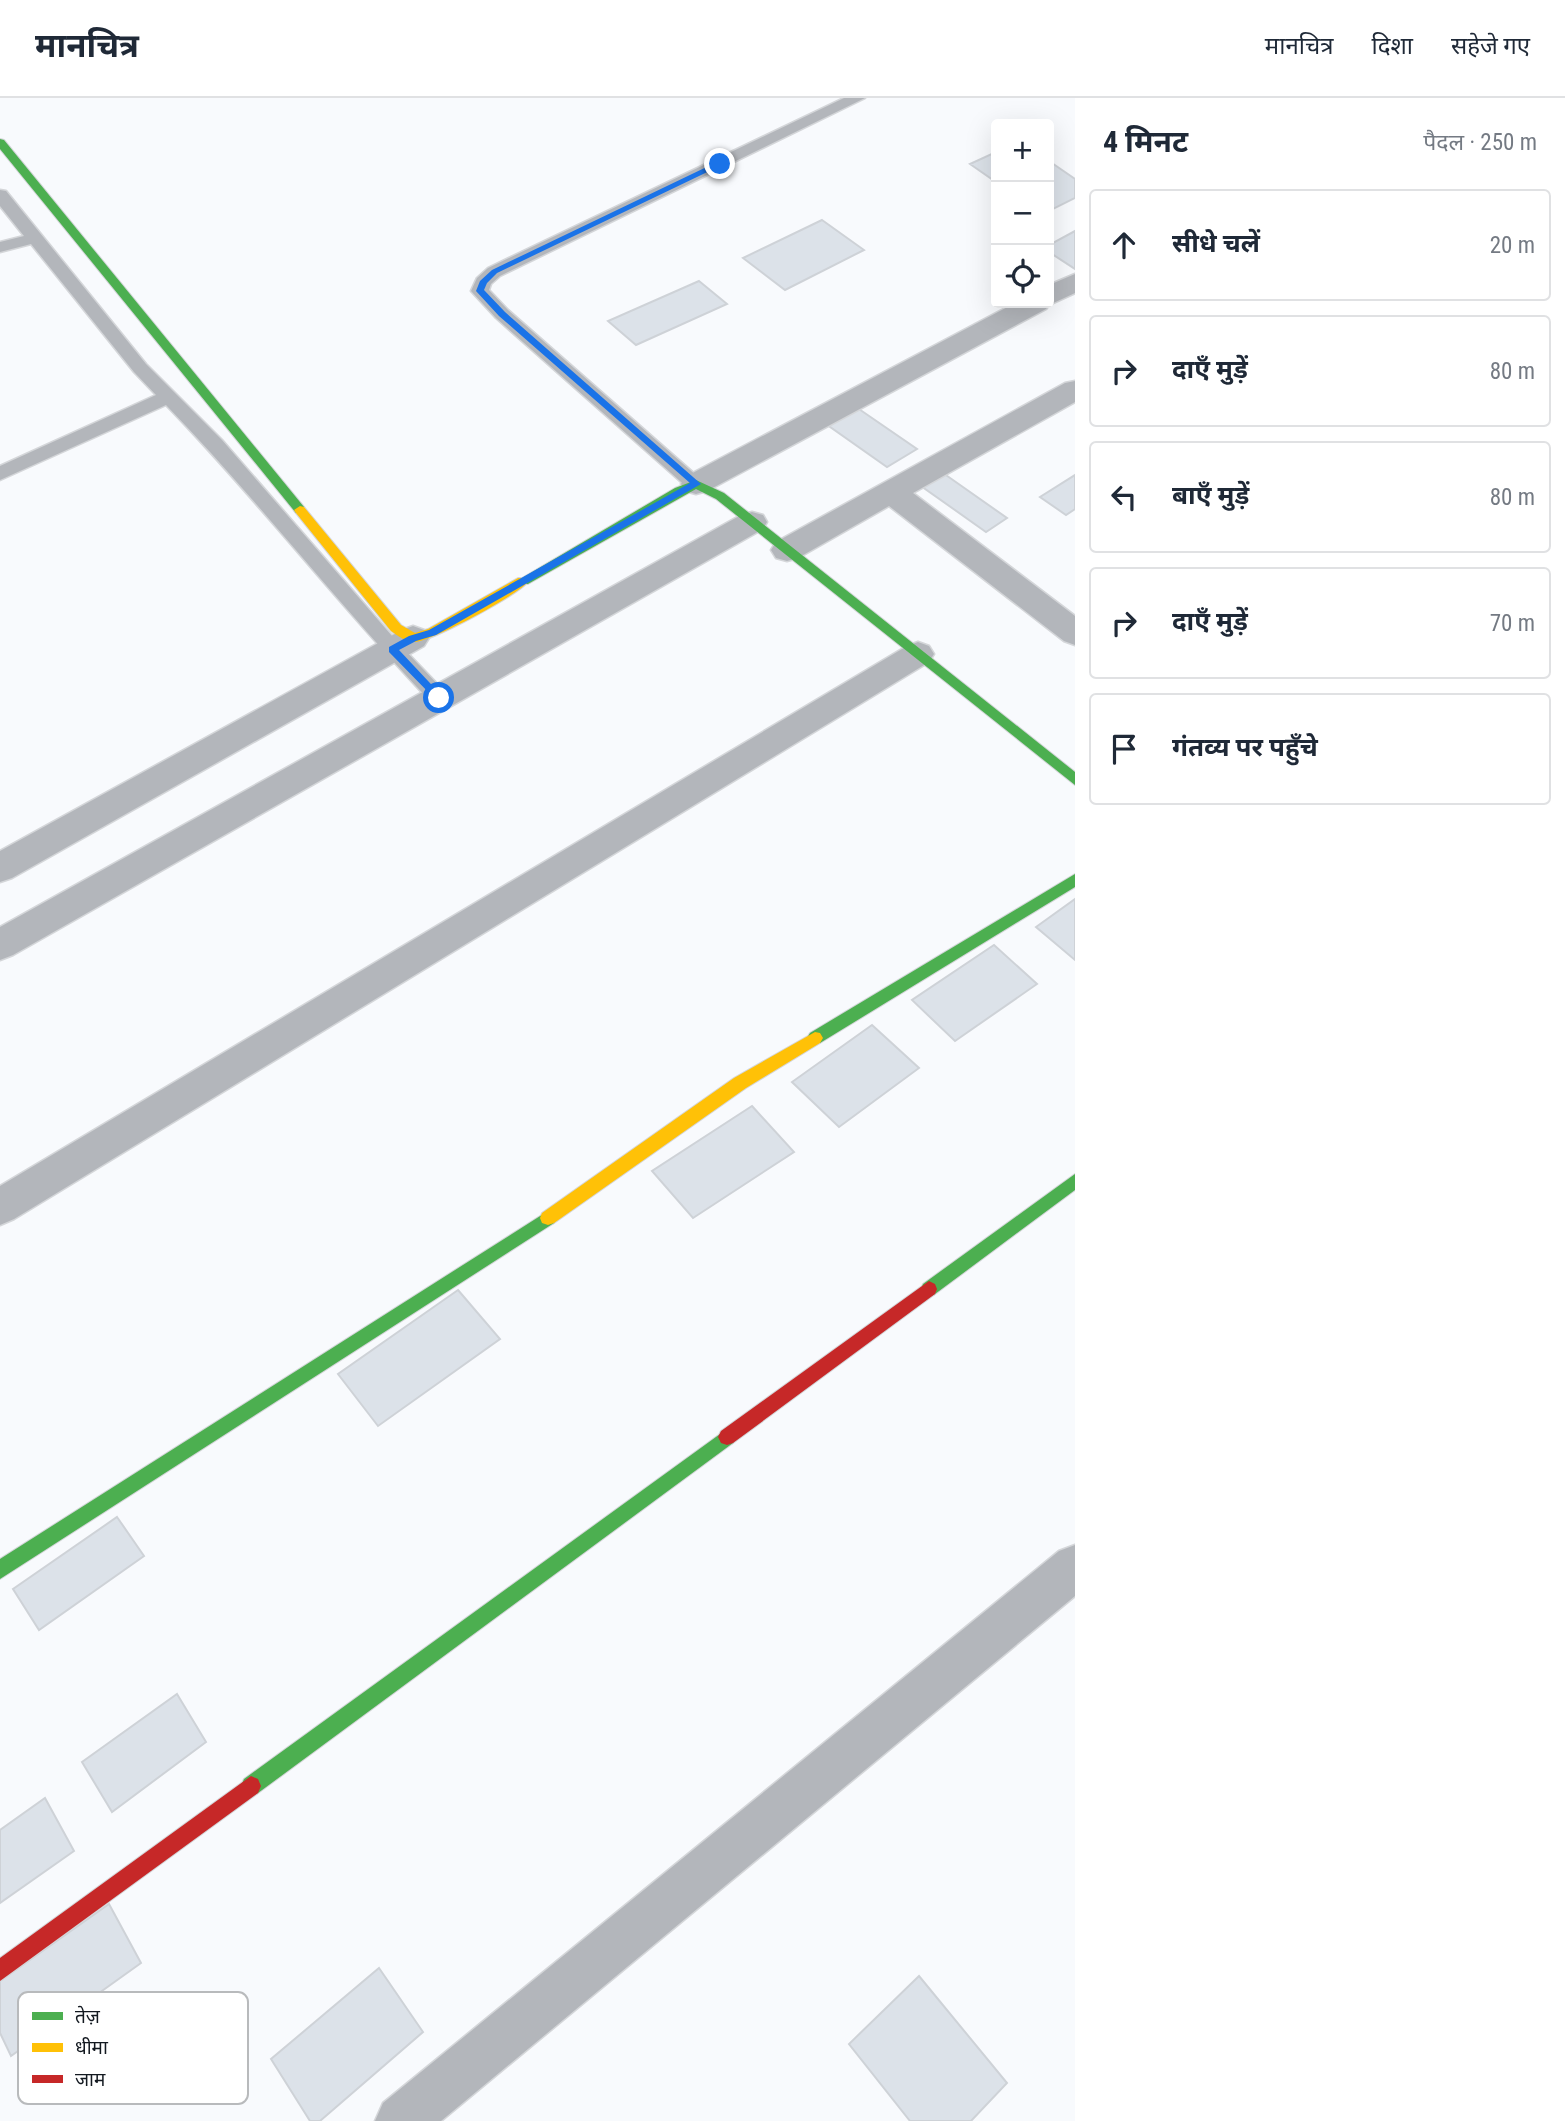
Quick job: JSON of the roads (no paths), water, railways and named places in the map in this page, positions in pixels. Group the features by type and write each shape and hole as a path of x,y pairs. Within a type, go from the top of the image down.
{"street":[{"path":"0,142 396,628 402,644"},
{"path":"1054,293 1075,282"},
{"path":"0,868 402,644 432,633 667,498 1027,308"},
{"path":"787,550 1075,390"},
{"path":"696,484 720,496 1075,780"},
{"path":"891,492 1071,623"},
{"path":"0,945 752,522"},
{"path":"0,1206 918,654"},
{"path":"0,1570 554,1214 740,1083 1075,880"},
{"path":"0,1971 1075,1181"},
{"path":"401,2121 1075,1567"}],"lane":[{"path":"696,484 502,314 480,291 483,282 494,272 856,98"},
{"path":"0,195 140,368 402,644 439,698"},
{"path":"0,247 36,238"},
{"path":"0,474 169,397"}]}
